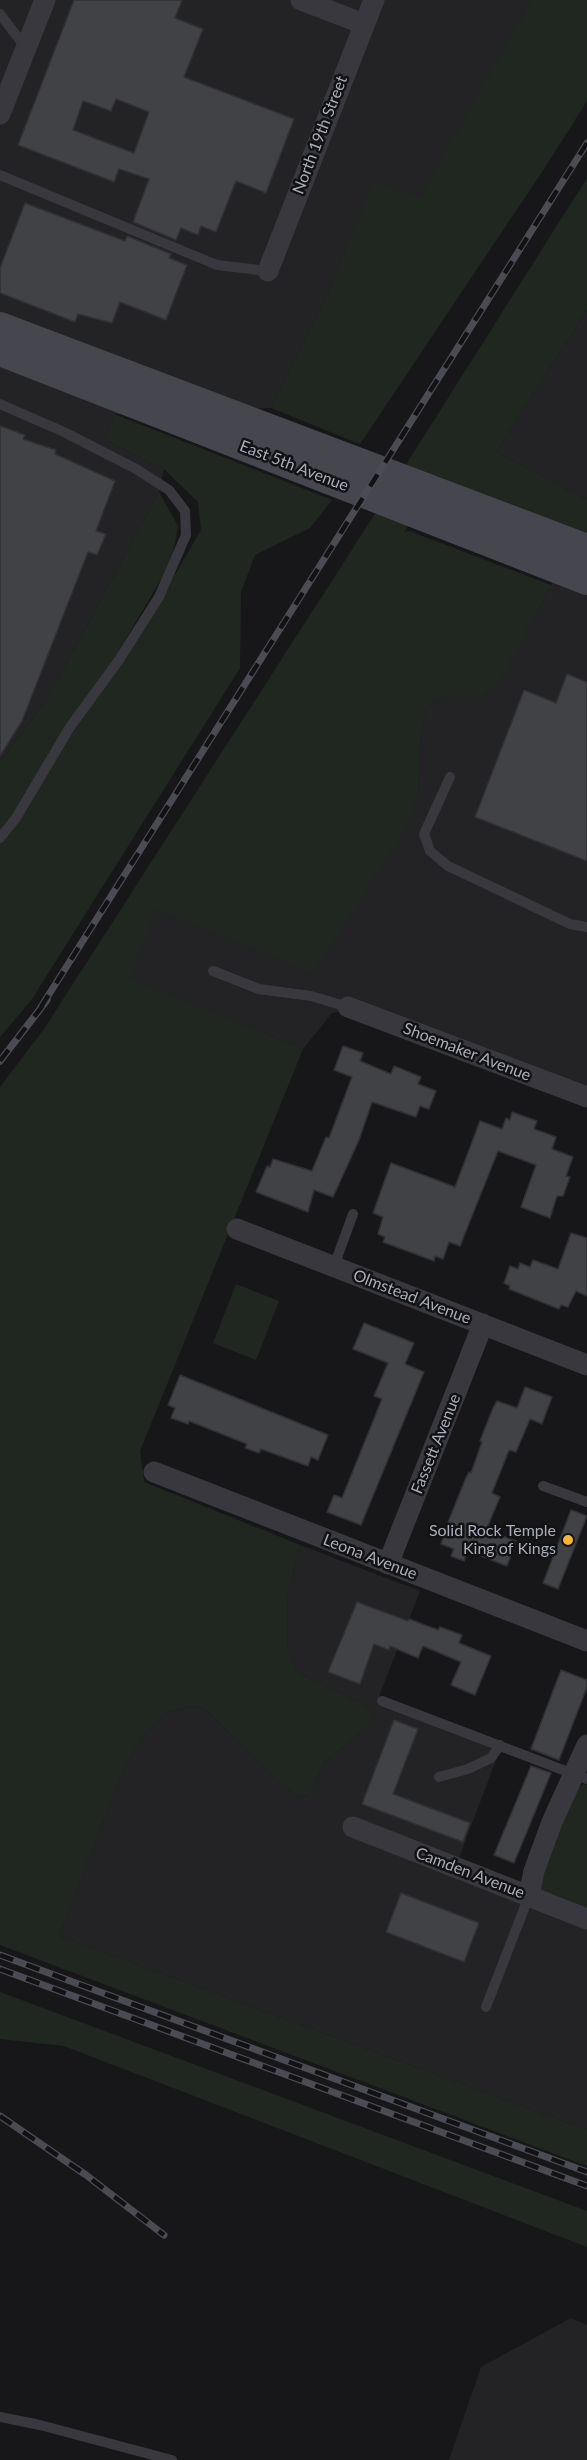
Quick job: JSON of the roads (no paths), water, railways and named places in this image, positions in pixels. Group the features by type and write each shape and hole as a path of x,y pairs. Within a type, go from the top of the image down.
{"main road":[{"name":"East 5th Avenue","path":"0,327 587,549"},
{"name":"East 5th Avenue","path":"0,351 587,580"}],"street":[{"path":"0,114 45,0"},
{"path":"301,0 364,24"},
{"name":"North 19th Street","path":"268,271 374,0"},
{"name":"Shoemaker Avenue","path":"348,1007 587,1097"},
{"name":"Olmstead Avenue","path":"237,1229 483,1324 586,1360"},
{"name":"Fassett Avenue","path":"388,1564 483,1324"},
{"name":"Leona Avenue","path":"154,1472 587,1641"},
{"path":"529,1896 534,1871 552,1822 581,1776 587,1745"},
{"name":"Camden Avenue","path":"352,1827 587,1919"}],"lane":[{"path":"0,14 26,48"},
{"path":"0,175 217,265 268,271"},
{"path":"0,404 64,432 169,490 185,511 186,535 159,597 70,727 16,818 0,838"},
{"path":"450,777 424,834 430,851 458,871 570,924 587,927"},
{"path":"213,971 259,989 311,996 348,1007"},
{"path":"333,1266 353,1214"},
{"path":"543,1486 587,1502"},
{"path":"382,1701 581,1776"},
{"path":"439,1777 468,1769 491,1758 500,1745"},
{"path":"486,2007 529,1896"},
{"path":"0,2417 40,2425 172,2460"}],"railway":[{"path":"41,1007 587,143"},
{"path":"0,1061 47,1000"},
{"path":"0,1955 587,2172"},
{"path":"0,1969 587,2186"},
{"path":"0,2116 86,2175 164,2235"}],"place":[{"name":"Solid Rock Temple King of Kings","path":"568,1540"}]}
